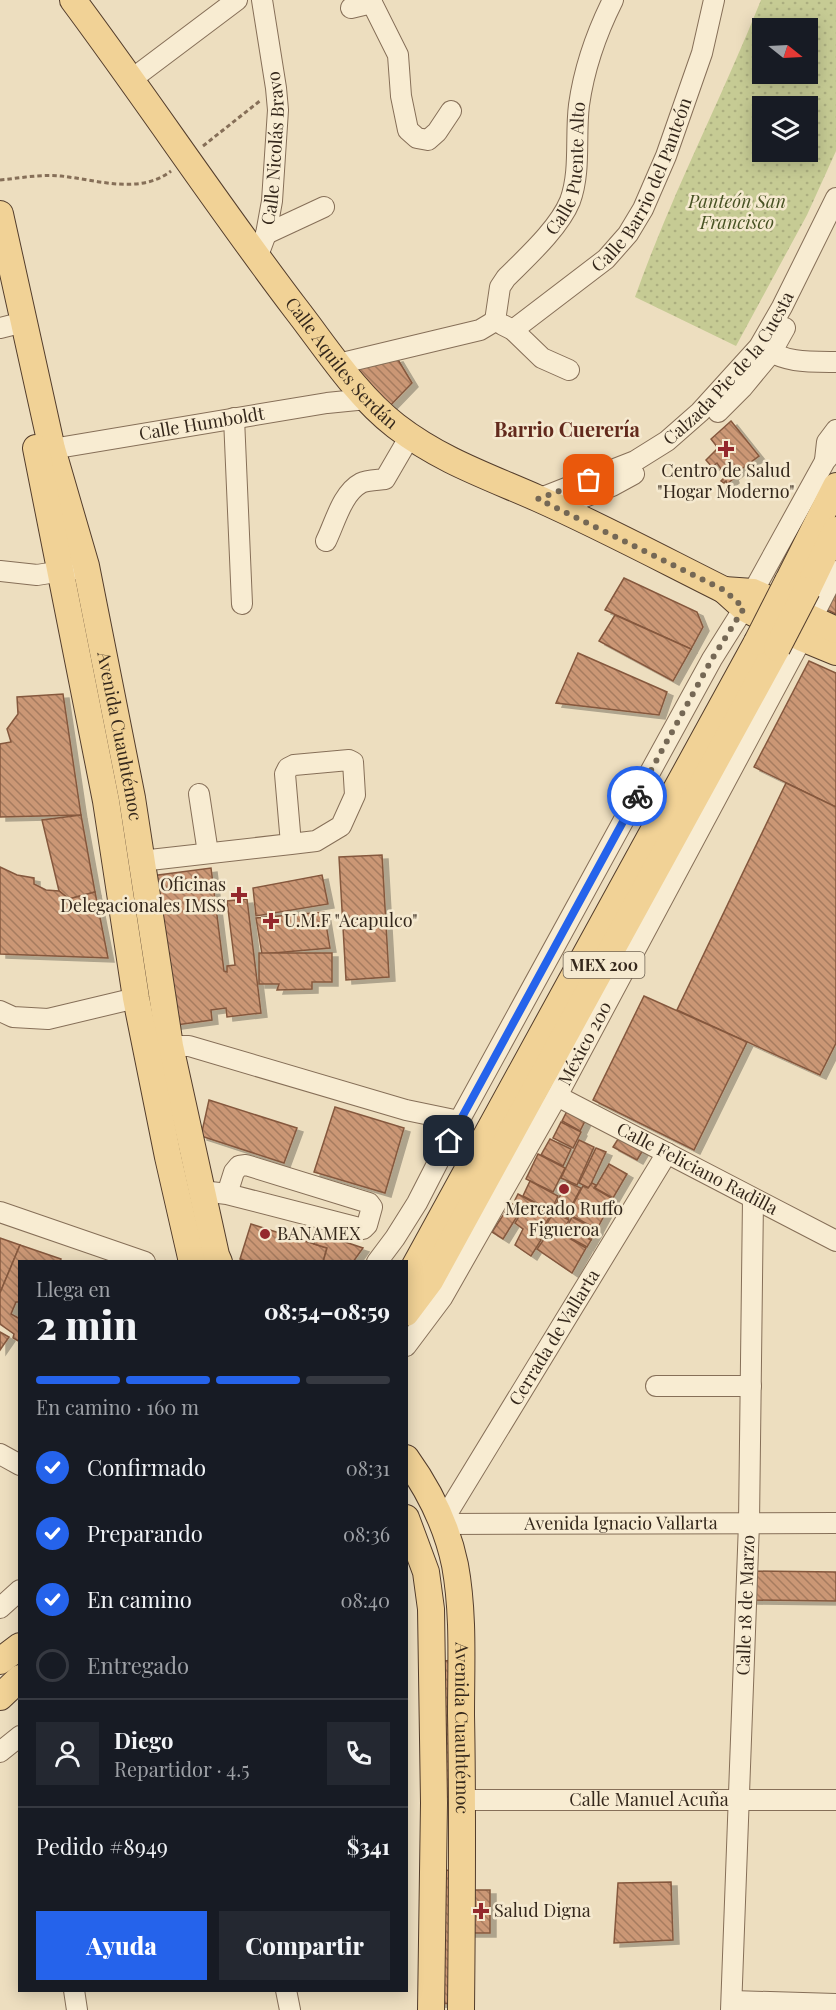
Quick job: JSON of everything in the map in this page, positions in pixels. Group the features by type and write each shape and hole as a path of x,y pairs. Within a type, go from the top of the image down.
{"main road":[{"name":"Calle Aquiles Serdán","path":"73,0 132,79 257,258 338,364 367,399 394,425 426,448 461,466 548,503 806,628"},
{"name":"Avenida Cuauhtémoc","path":"0,214 11,325"},
{"name":"Avenida Cuauhtémoc","path":"0,284 45,450 132,798 170,1046 218,1260"},
{"name":"MEX 200","path":"797,586 836,486"},
{"name":"MEX 200","path":"797,586 836,530"},
{"name":"Avenida Cuauhtémoc","path":"74,569 136,998 192,1260"},
{"name":"México 200","path":"408,1307 417,1278 767,645 797,586"},
{"path":"806,628 836,630"},
{"path":"806,628 836,652"},
{"name":"Avenida Cuauhtémoc","path":"408,1461 428,1490 443,1523 455,1563 460,1603 463,1800 461,2010"},
{"name":"Avenida Cuauhtémoc","path":"408,1523 426,1572 431,1609 434,1803 431,2010"},
{"path":"0,1661 18,1648"},
{"path":"0,1697 18,1680"}],"street":[{"path":"132,79 237,0"},
{"name":"Calle Nicolás Bravo","path":"257,258 266,234 272,201 277,122 276,88 262,0"},
{"name":"Calle Puente Alto","path":"504,326 500,287 558,221 570,201 577,155 579,104 591,54 613,0"},
{"name":"Calle Barrio del Panteón","path":"338,364 504,326 606,260 628,234 643,209 666,156 702,52 714,0"},
{"path":"351,8 372,1 398,55 401,96 408,130 417,138 428,140 437,132 452,111"},
{"name":"Calzada Pie de la Cuesta","path":"765,350 836,198"},
{"path":"266,234 324,207"},
{"name":"Calzada Pie de la Cuesta","path":"548,503 612,486 639,472 674,449 710,420 742,388 814,273 836,228"},
{"path":"504,326 542,358 569,370"},
{"path":"765,350 798,362 836,362"},
{"name":"Calle Humboldt","path":"45,450 327,403 367,399"},
{"path":"234,418 242,604"},
{"path":"378,1260 417,1203 459,1121 706,669 749,600 831,455 828,442 836,430"},
{"path":"326,541 351,491 362,483 385,479 410,436"},
{"path":"0,571 37,575 74,569"},
{"name":"México 200","path":"408,1343 442,1298 557,1096 836,571"},
{"path":"141,861 208,854 316,841 340,826 355,795 353,762 349,760 294,765 288,768 285,774 291,844"},
{"path":"199,794 208,854"},
{"path":"0,1011 13,1017 48,1019 136,998"},
{"path":"170,1046 189,1046 406,1110 459,1121"},
{"name":"Calle Feliciano Radilla","path":"557,1096 836,1241"},
{"name":"Cerrada de Vallarta","path":"443,1523 667,1152"},
{"path":"201,1191 227,1194 363,1228 367,1226 372,1208 369,1203 246,1165 238,1166 234,1172 227,1194"},
{"name":"Calle 18 de Marzo","path":"731,2005 749,1523 753,1199"},
{"path":"0,1212 139,1260"},
{"path":"656,1386 751,1386"},
{"path":"0,1454 18,1464"},
{"name":"Avenida Ignacio Vallarta","path":"443,1523 836,1523"},
{"path":"0,1608 18,1592"},
{"path":"0,1752 18,1738"},
{"name":"Calle Manuel Acuña","path":"463,1800 836,1800"},
{"path":"74,1992 77,2010"},
{"path":"286,1992 290,2010"},
{"path":"731,2005 836,2004"}],"path":[{"path":"0,180 42,175 107,183 150,182 164,177 276,88"}],"green space":[{"name":"Panteón San Francisco","path":"761,0 836,0 836,151 807,215 736,346 635,297 664,222 752,22 752,84 818,84 818,18 754,18"}],"building":[{"path":"397,358 412,383 386,410 347,372"},
{"name":"Centro de Salud \"Hogar Moderno\"","path":"731,421 759,456 732,476 733,479 727,484 726,481 724,483 721,481 726,476 717,463 712,467 706,460 718,448 711,439"},
{"path":"624,578 697,612 703,627 691,649 605,610"},
{"path":"836,587 836,614 824,608"},
{"path":"615,615 691,649 673,681 599,641"},
{"path":"578,653 667,692 659,715 556,703"},
{"path":"809,661 836,673 836,807 754,767"},
{"path":"63,694 81,815 0,817 0,744 11,742 7,729 18,714 17,697"},
{"path":"786,783 836,807 836,1043 820,1075 677,1010"},
{"path":"81,815 95,892 69,899 59,891 42,820"},
{"path":"382,855 389,977 346,980 339,857"},
{"path":"0,867 17,875 34,878 34,884 46,890 59,891 69,899 95,892 108,958 0,954"},
{"path":"211,868 224,971 227,972 227,966 235,965 227,901 247,899 261,1013 227,1017 226,1008 211,1010 212,1020 169,1026 151,876"},
{"path":"322,875 328,904 256,916 253,888"},
{"path":"324,912 330,948 262,954 256,918"},
{"path":"259,953 332,953 332,982 312,982 312,989 277,990 279,984 259,984"},
{"path":"644,996 747,1042 694,1150 593,1100"},
{"path":"209,1100 297,1128 284,1163 201,1136"},
{"path":"335,1107 404,1128 385,1193 314,1172"},
{"path":"567,1111 585,1121 580,1131 562,1121"},
{"path":"561,1122 581,1132 573,1148 553,1138"},
{"path":"620,1136 643,1150 637,1160 613,1147"},
{"path":"550,1139 571,1149 563,1166 541,1155"},
{"path":"579,1140 594,1147 577,1185 561,1178"},
{"path":"596,1148 606,1152 589,1188 579,1183"},
{"path":"538,1154 565,1168 553,1192 526,1179"},
{"path":"609,1164 627,1174 613,1198 595,1188"},
{"path":"530,1181 558,1196 551,1211 523,1196"},
{"path":"567,1182 581,1188 567,1214 568,1219 553,1210"},
{"path":"592,1183 596,1185 594,1188 613,1199 597,1229 568,1214 583,1186 588,1188"},
{"path":"518,1194 540,1206 537,1212 515,1200"},
{"path":"511,1203 521,1210 503,1239 492,1232"},
{"path":"525,1206 537,1213 540,1209 551,1214 538,1237 541,1240 531,1256 515,1245 523,1229 515,1223"},
{"path":"554,1212 569,1220 563,1231 552,1225 544,1239 539,1236"},
{"path":"572,1217 597,1230 591,1240 567,1227"},
{"name":"BANAMEX","path":"251,1224 327,1248 324,1260 240,1259"},
{"path":"567,1227 591,1240 587,1247 563,1234"},
{"path":"552,1228 586,1248 572,1273 537,1249"},
{"path":"318,1233 363,1248 354,1260 324,1260 327,1248 314,1244"},
{"path":"0,1238 20,1245 0,1293"},
{"path":"20,1245 61,1259 18,1260 18,1302 11,1314 18,1318 18,1341 13,1338 14,1334 0,1324 0,1293"},
{"path":"0,1332 9,1337 0,1350"},
{"path":"751,1571 836,1572 836,1601 751,1600"},
{"path":"458,1660 459,1797 443,1797 443,1661"},
{"path":"443,1870 458,1871 453,2004 438,2003"},
{"path":"671,1882 673,1940 614,1943 618,1883"},
{"name":"Salud Digna","path":"469,1890 490,1890 490,1933 469,1933"}],"way so far":[{"path":"589,480 538,499 724,590 744,608 712,659 637,796"}],"place":[{"name":"Centro de Salud \"Hogar Moderno\"","path":"726,449"},
{"name":"Oficinas Delegacionales IMSS","path":"239,895"},
{"name":"U.M.F \"Acapulco\"","path":"271,921"},
{"name":"Mercado Ruffo Figueroa","path":"564,1189"},
{"name":"BANAMEX","path":"265,1234"},
{"name":"Salud Digna","path":"481,1911"}],"district":[{"name":"Barrio Cuerería","path":"567,430"}],"route":[{"path":"449,1141 637,796"}]}
